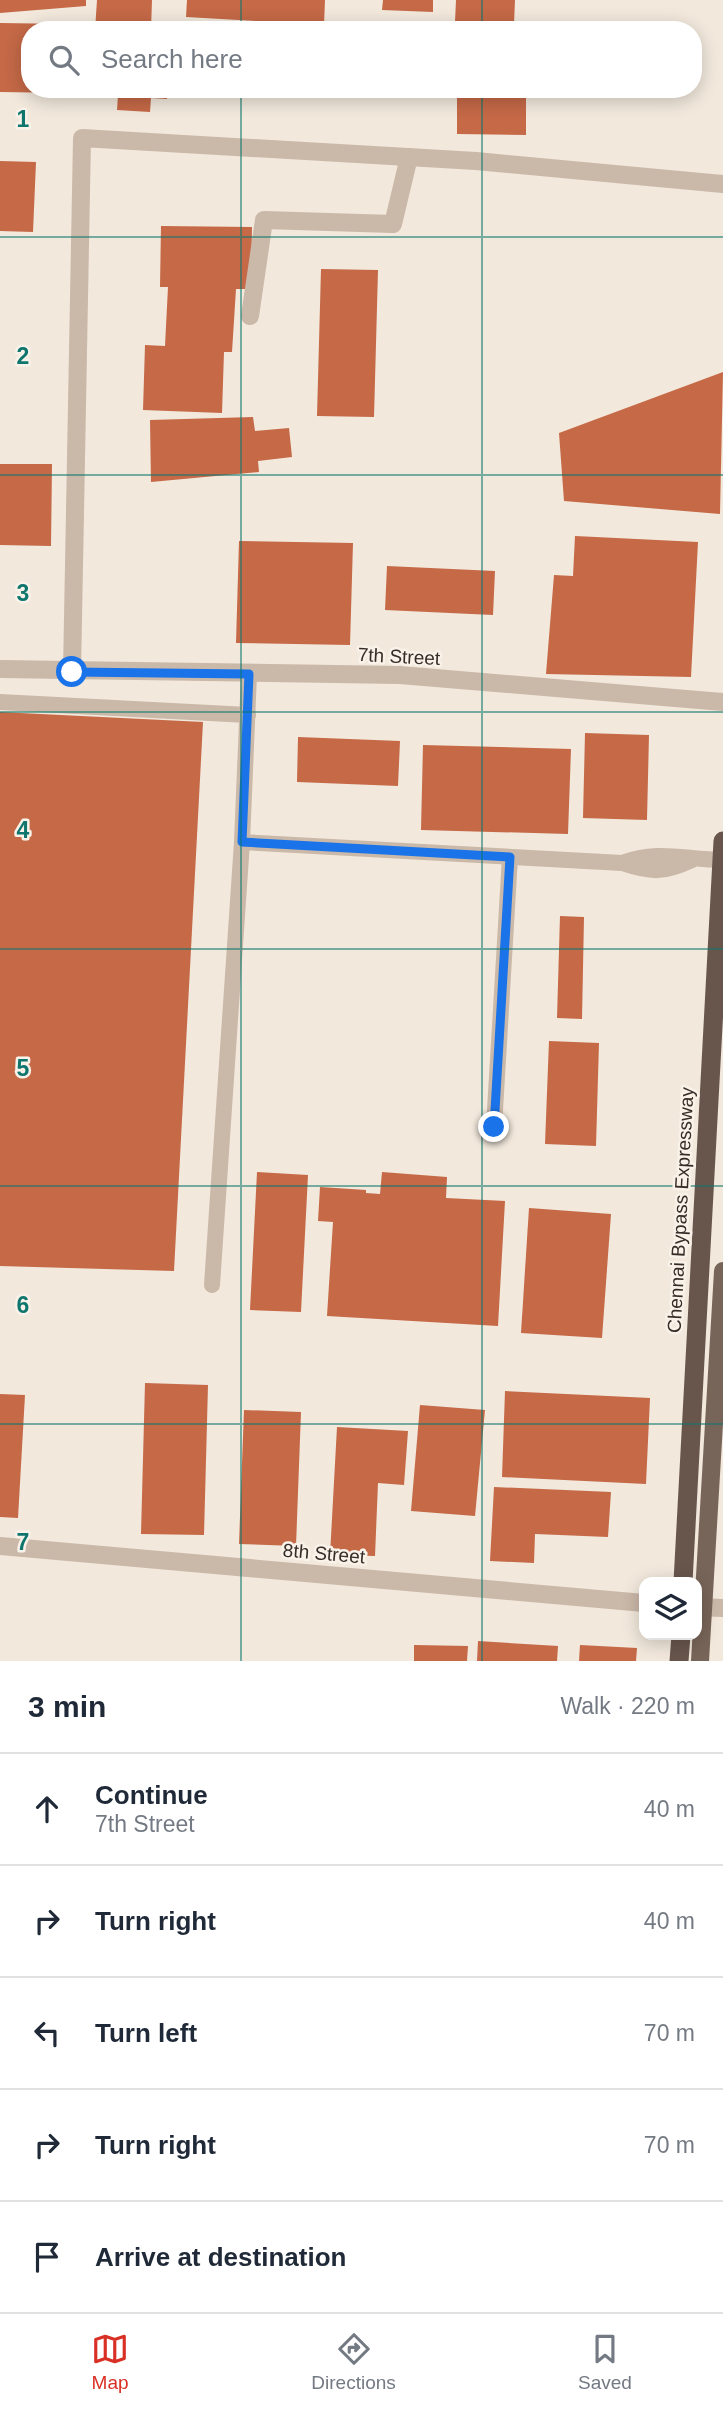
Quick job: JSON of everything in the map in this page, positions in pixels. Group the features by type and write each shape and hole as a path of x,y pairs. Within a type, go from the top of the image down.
{"highway":[{"name":"Chennai Bypass Expressway","path":"683,1577 723,841"},
{"path":"679,1661 681,1640"}],"main road":[{"path":"700,1661 708,1608 723,1271"}],"street":[{"path":"72,672 82,138 409,157 723,184"},
{"path":"250,316 264,220 393,224 409,157"},
{"name":"7th Street","path":"0,669 400,675 723,702"},
{"name":"8th Street","path":"0,1546 639,1603"}],"lane":[{"path":"212,1285 242,842 249,674"},
{"path":"0,702 248,715"},
{"path":"242,842 622,863 643,870 668,871 692,860 723,860"},
{"path":"494,1127 510,857"}],"building":[{"path":"0,0 86,0 86,6 0,13"},
{"path":"97,0 152,0 151,21 96,21"},
{"path":"187,0 325,0 324,21 186,17"},
{"path":"383,0 433,0 433,12 382,10"},
{"path":"456,0 515,0 514,21 455,21"},
{"path":"0,23 21,23 21,92 0,92"},
{"path":"118,98 151,98 150,112 117,110"},
{"path":"457,98 526,98 526,135 457,134"},
{"path":"0,161 36,162 33,232 0,231"},
{"path":"161,226 252,227 251,289 236,289 232,352 224,352 222,413 143,410 145,345 165,346 168,287 160,287"},
{"path":"321,269 378,270 374,417 317,416"},
{"path":"723,372 720,514 564,501 559,433"},
{"path":"253,417 255,431 289,428 292,457 258,461 259,472 151,482 150,420"},
{"path":"0,464 52,464 51,546 0,545"},
{"path":"575,536 698,542 691,677 546,674 554,575 573,576"},
{"path":"239,541 353,543 350,645 236,643"},
{"path":"387,566 495,571 493,615 385,610"},
{"path":"0,712 203,722 174,1271 0,1266"},
{"path":"585,733 649,735 647,820 583,818"},
{"path":"298,737 400,741 398,786 297,782"},
{"path":"423,745 571,749 568,834 421,830"},
{"path":"560,916 584,917 582,1019 557,1018"},
{"path":"549,1041 599,1043 596,1146 545,1144"},
{"path":"257,1172 308,1175 301,1312 250,1310"},
{"path":"382,1172 447,1177 446,1198 505,1201 498,1326 327,1316 333,1222 318,1221 320,1187 366,1190 366,1193 380,1194"},
{"path":"529,1208 611,1214 602,1338 521,1333"},
{"path":"145,1383 208,1385 204,1535 141,1534"},
{"path":"505,1391 650,1398 646,1484 502,1477"},
{"path":"0,1394 25,1395 18,1518 0,1517"},
{"path":"420,1405 485,1410 475,1516 411,1511"},
{"path":"244,1410 301,1412 296,1546 239,1544"},
{"path":"337,1427 408,1431 404,1485 378,1483 375,1556 330,1555"},
{"path":"494,1487 611,1492 608,1537 535,1534 534,1563 490,1561"},
{"path":"478,1641 558,1646 557,1661 477,1661"},
{"path":"414,1645 468,1646 467,1661 414,1661"},
{"path":"580,1645 637,1648 636,1661 579,1661"}],"route":[{"path":"72,672 249,674 242,842 510,857 494,1127"}]}
